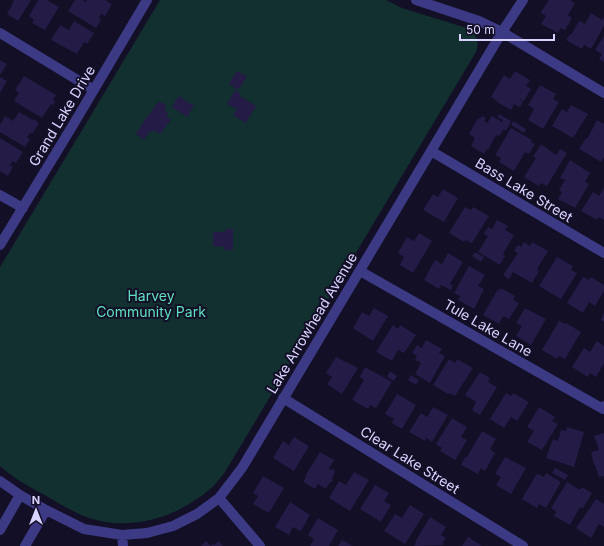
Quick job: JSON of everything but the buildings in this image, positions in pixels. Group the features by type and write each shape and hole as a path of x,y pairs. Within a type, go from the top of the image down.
{"street":[{"name":"Grand Lake Drive","path":"0,246 147,0"},
{"path":"416,0 479,21 502,32 604,93"},
{"name":"Lake Arrowhead Avenue","path":"20,495 84,529 122,535 147,532 173,526 197,514 219,498 242,468 502,32 523,0"},
{"path":"0,33 94,90"},
{"name":"Bass Lake Street","path":"431,151 604,253"},
{"path":"0,196 23,208"},
{"name":"Tule Lake Lane","path":"360,271 603,408"},
{"name":"Clear Lake Street","path":"283,398 523,546"},
{"path":"0,481 20,495 0,530"},
{"path":"219,498 260,546"},
{"path":"25,546 46,510"},
{"path":"122,535 123,546"}],"green space":[{"name":"Harvey Community Park","path":"160,0 386,0 402,8 470,29 476,37 478,45 476,52 225,472 213,486 198,498 169,514 138,522 105,522 89,518 68,509 23,483 0,466 0,267"}]}
